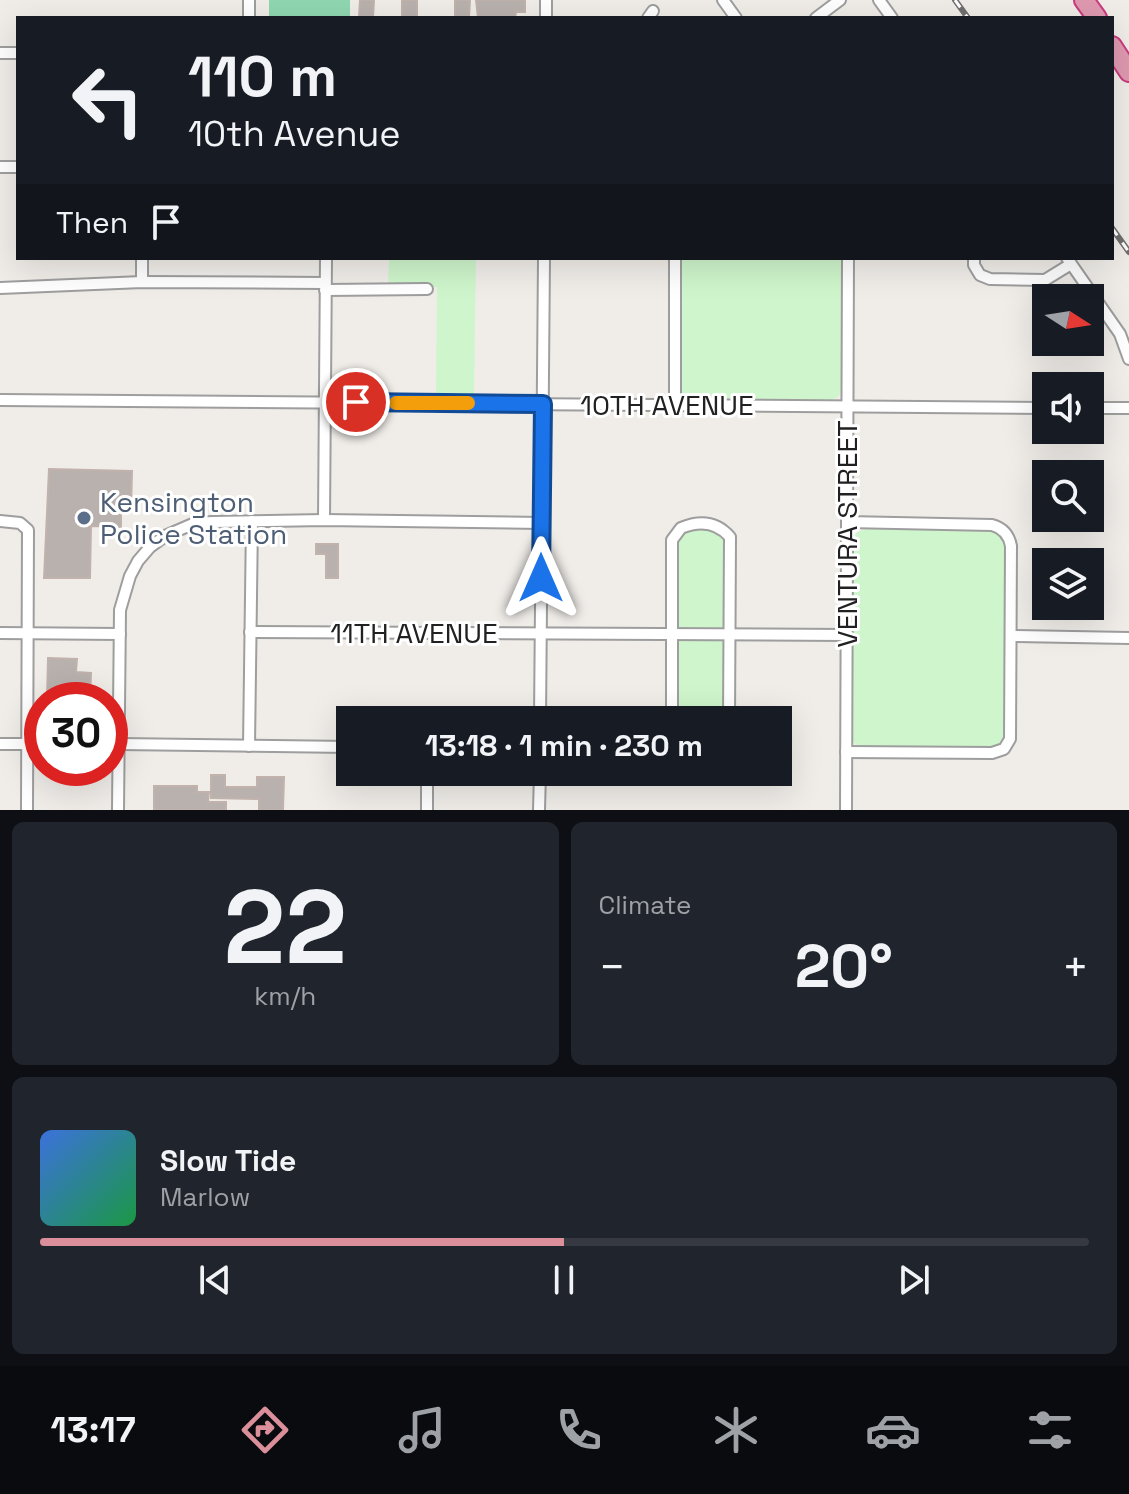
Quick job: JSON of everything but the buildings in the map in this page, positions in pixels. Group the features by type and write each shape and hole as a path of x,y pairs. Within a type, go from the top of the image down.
{"highway":[{"path":"1114,42 1129,62"},
{"path":"1114,49 1129,72"}],"street":[{"path":"819,16 840,0"},
{"path":"142,260 142,282"},
{"path":"324,520 326,260"},
{"path":"540,706 544,260"},
{"path":"675,260 675,405"},
{"name":"VENTURA STREET","path":"846,810 848,260"},
{"path":"974,260 980,275 990,279 1045,280 1069,261 1117,330 1129,359"},
{"path":"0,288 142,282 427,289"},
{"name":"10TH AVENUE","path":"0,400 1032,408"},
{"path":"1104,408 1129,408"},
{"path":"0,521 20,523 28,530 28,682"},
{"path":"120,682 124,593 138,561 150,547 177,529 195,523 252,521 542,523"},
{"path":"249,746 252,521"},
{"path":"846,752 992,753 1004,749 1010,739 1011,636 1011,546 1008,535 1001,528 992,525 847,522"},
{"path":"672,706 672,540 681,528 701,524 721,527 730,537 729,706"},
{"name":"11TH AVENUE","path":"250,632 847,635"},
{"path":"0,633 120,634"},
{"path":"1011,636 1129,638"},
{"path":"0,744 24,744"},
{"path":"128,744 336,747"},
{"path":"27,786 27,810"},
{"path":"118,786 118,810"},
{"path":"427,786 427,810"},
{"path":"539,810 540,786"}],"green space":[{"path":"269,0 350,0 350,16 269,16"},
{"path":"389,260 476,260 474,394 436,393 437,287 388,287"},
{"path":"679,260 844,260 843,388 838,397 829,401 692,400 683,396 678,385"},
{"path":"701,524 730,537 729,706 673,706 674,535"},
{"path":"865,529 992,530 1002,535 1006,545 1005,735 1003,742 992,749 860,747 851,741 851,541 856,533"}],"railway":[{"path":"955,0 967,16"},
{"path":"1114,231 1129,252"}],"slow traffic":[{"path":"396,403 468,403"}],"place":[{"name":"Kensington Police Station","path":"84,518"}],"route":[{"path":"356,402 543,404 541,578"}]}
